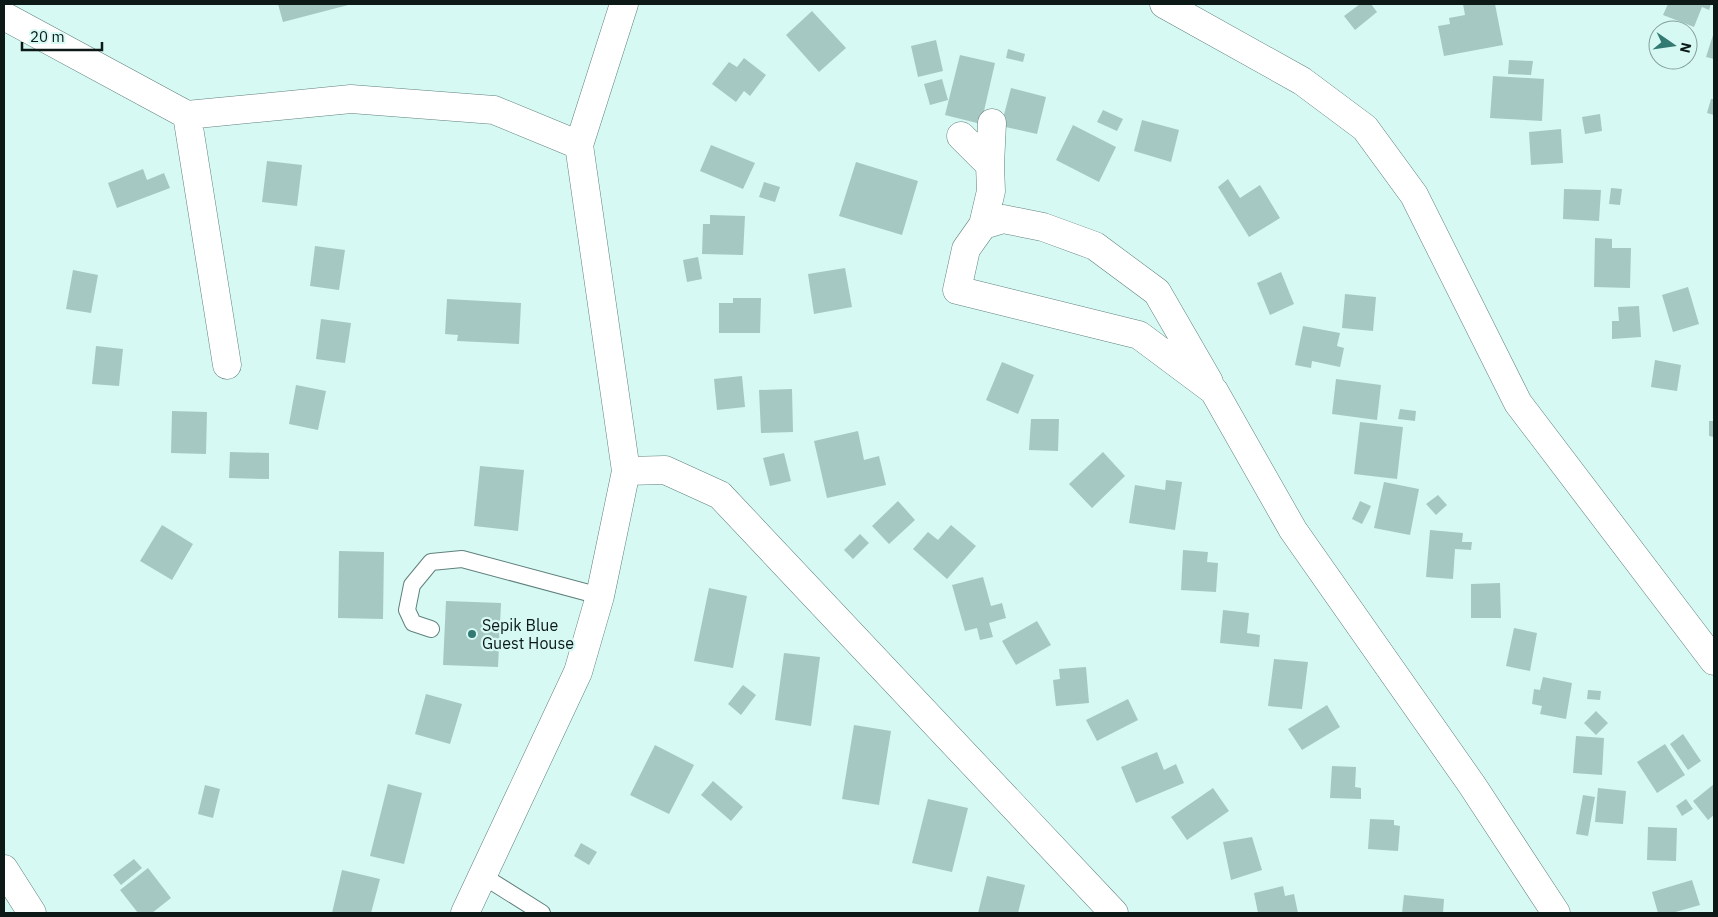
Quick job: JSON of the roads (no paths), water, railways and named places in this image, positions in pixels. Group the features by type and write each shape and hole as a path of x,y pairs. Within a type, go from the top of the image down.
{"street":[{"path":"465,913 578,672 600,596 626,471 579,145 624,4"},
{"path":"1164,4 1302,81 1365,128 1414,195 1518,403 1714,661"},
{"path":"4,16 187,115 351,99 494,110 579,145"},
{"path":"187,115 227,365"},
{"path":"992,122 991,191 983,225 966,249 957,290 1139,335 1214,392"},
{"path":"962,136 990,165"},
{"path":"983,225 1003,220 1043,227 1095,246 1157,292 1293,530 1472,785 1556,913"},
{"path":"626,471 665,470 720,495 1114,913"},
{"path":"4,869 32,913"}],"lane":[{"path":"430,629 414,623 407,610 412,585 431,562 462,559 600,596"},
{"path":"483,876 542,913"}],"place":[{"name":"Sepik Blue Guest House","path":"472,634"}]}
